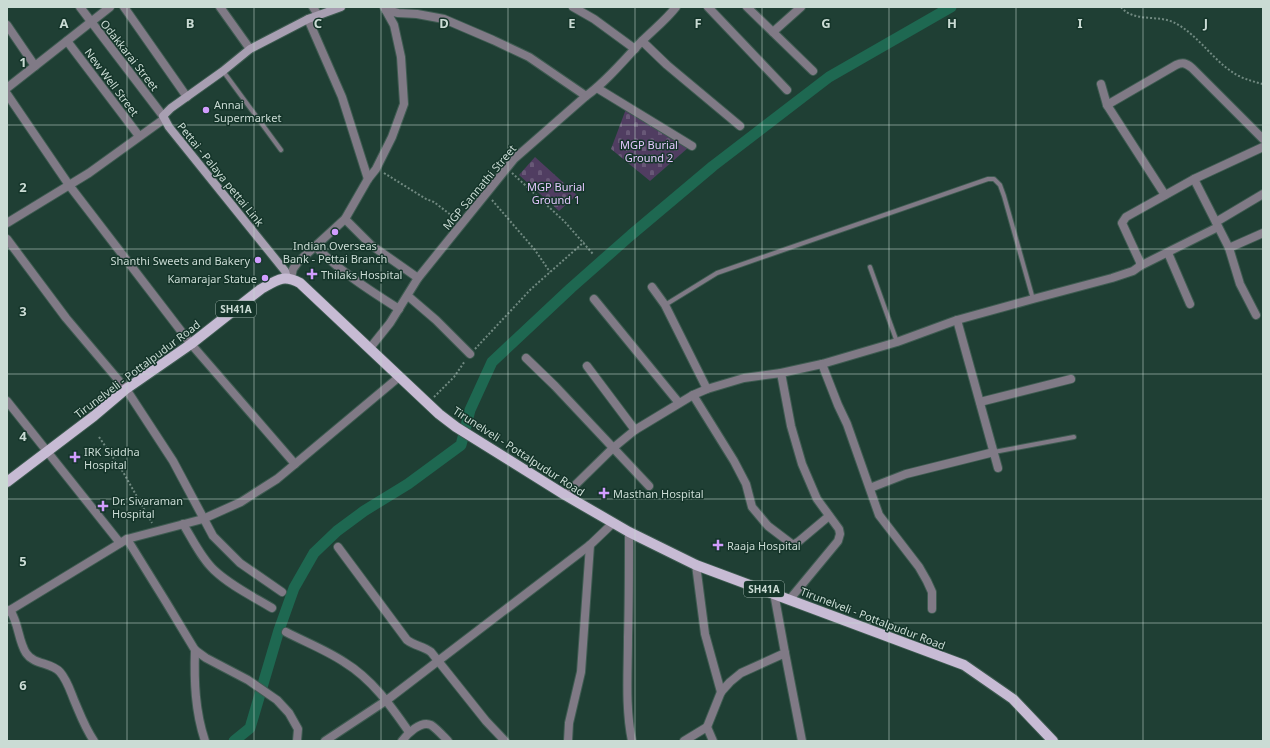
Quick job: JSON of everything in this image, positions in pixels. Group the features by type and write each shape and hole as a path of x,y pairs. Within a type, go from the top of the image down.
{"main road":[{"name":"Tirunelveli - Pottalpudur Road","path":"7,482 94,416 126,389 191,344 261,289 274,281 289,278 300,284 428,404 456,427 565,495 628,532 696,564 964,665 1013,700 1053,741"}],"street":[{"name":"Odakkarai Street","path":"80,7 163,118"},
{"path":"7,88 110,7"},
{"path":"124,7 187,98"},
{"path":"220,7 250,49"},
{"path":"313,7 318,15"},
{"path":"7,223 90,173 163,118 171,108 187,98 250,49 308,19 341,7"},
{"path":"572,7 594,19 635,49"},
{"name":"MGP Sannathi Street","path":"370,348 390,323 418,278 514,159 597,88 642,41 666,19 676,7"},
{"path":"708,7 787,90"},
{"path":"747,7 813,71"},
{"path":"774,32 801,7"},
{"path":"385,8 398,13 417,14 444,19 486,37 529,57 586,96"},
{"path":"289,278 295,266 345,219 368,179 376,169 392,137 404,104 401,57 394,25 385,8"},
{"path":"308,19 342,97 368,179"},
{"path":"7,25 35,66"},
{"name":"New Well Street","path":"67,41 139,136"},
{"path":"642,41 667,65 740,126"},
{"path":"1107,105 1183,62 1188,64 1263,139"},
{"path":"1101,84 1107,105 1165,195"},
{"path":"597,88 692,146"},
{"path":"7,94 69,185 191,344 295,464"},
{"name":"Pettai - Palaya pettai Link","path":"163,118 289,278"},
{"path":"1140,266 1138,256 1122,223 1129,214 1194,179 1263,147"},
{"path":"1194,179 1229,248 1240,284 1256,315"},
{"path":"565,495 635,430 693,395 707,389 744,378 781,373 822,364 897,342 957,320 1133,271 1217,224 1263,194"},
{"path":"345,219 371,245 418,278"},
{"path":"1229,248 1263,233"},
{"path":"7,239 66,318 126,389 173,461 213,536 240,563 282,592"},
{"path":"316,247 348,276 399,309"},
{"path":"1168,252 1190,304"},
{"path":"652,287 665,305 707,389"},
{"path":"408,296 436,320 470,354"},
{"path":"594,299 680,403"},
{"path":"957,320 998,468"},
{"path":"526,358 649,486"},
{"path":"822,364 847,424 879,515 928,581 932,592 932,609"},
{"path":"587,366 635,430"},
{"path":"781,373 791,426 798,450 818,499 839,529 840,534 838,541 790,599"},
{"path":"94,741 86,728 67,682 61,672 53,667 30,659 22,645 16,619 9,611 123,541 203,519 241,502 277,479 399,377"},
{"path":"980,402 1072,379"},
{"path":"693,395 746,484 752,507 768,526 793,545 829,516"},
{"path":"7,401 123,541 166,602 195,650 206,658 248,680 270,694 282,704 298,729 297,741"},
{"path":"870,488 906,474 994,452"},
{"path":"325,741 387,700 438,662 590,545 613,523"},
{"path":"183,524 201,555 214,570 227,581 272,608"},
{"path":"628,532 630,585 627,691 628,722 632,741"},
{"path":"568,741 569,723 581,672 590,545"},
{"path":"338,547 407,640 414,645 424,647 431,652 486,721 505,741"},
{"path":"696,564 705,634 721,692"},
{"path":"774,593 802,741"},
{"path":"286,632 344,661 354,668 387,700 409,732"},
{"path":"195,650 194,675 196,704 200,727 205,741"},
{"path":"684,741 707,727 721,692 741,673 785,653"},
{"path":"402,741 409,732 428,724 448,741"},
{"path":"707,727 713,741"}],"lane":[{"path":"223,71 281,150"},
{"path":"665,305 717,273 988,179 994,179 1000,185 1033,298"},
{"path":"870,267 897,342"},
{"path":"994,452 1074,437"}],"path":[{"path":"1121,7 1125,12 1133,16 1157,18 1173,22 1183,27 1225,66 1239,76 1263,84"},
{"path":"507,168 564,221 593,254"},
{"path":"376,169 426,199 434,202 462,224"},
{"path":"486,194 535,250 550,272"},
{"path":"428,404 454,378 470,354 531,289 584,242"},
{"path":"99,437 123,472 156,531"}],"green space":[{"name":"MGP Burial Ground 2","path":"626,109 689,147 650,181 611,149"},
{"name":"MGP Burial Ground 1","path":"535,157 577,195 559,211 519,175"}],"waterway":[{"path":"234,741 250,728 279,630 294,588 314,553 337,531 364,511 408,484 461,445 470,410 492,362 571,288 713,166 829,77 951,7"}],"place":[{"name":"Annai Supermarket","path":"206,110"},
{"name":"Indian Overseas Bank - Pettai Branch","path":"335,232"},
{"name":"Shanthi Sweets and Bakery","path":"258,260"},
{"name":"Thilaks Hospital","path":"312,274"},
{"name":"Kamarajar Statue","path":"265,278"},
{"name":"IRK Siddha Hospital","path":"75,457"},
{"name":"Masthan Hospital","path":"604,493"},
{"name":"Dr. Sivaraman Hospital","path":"103,506"},
{"name":"Raaja Hospital","path":"718,545"}]}
